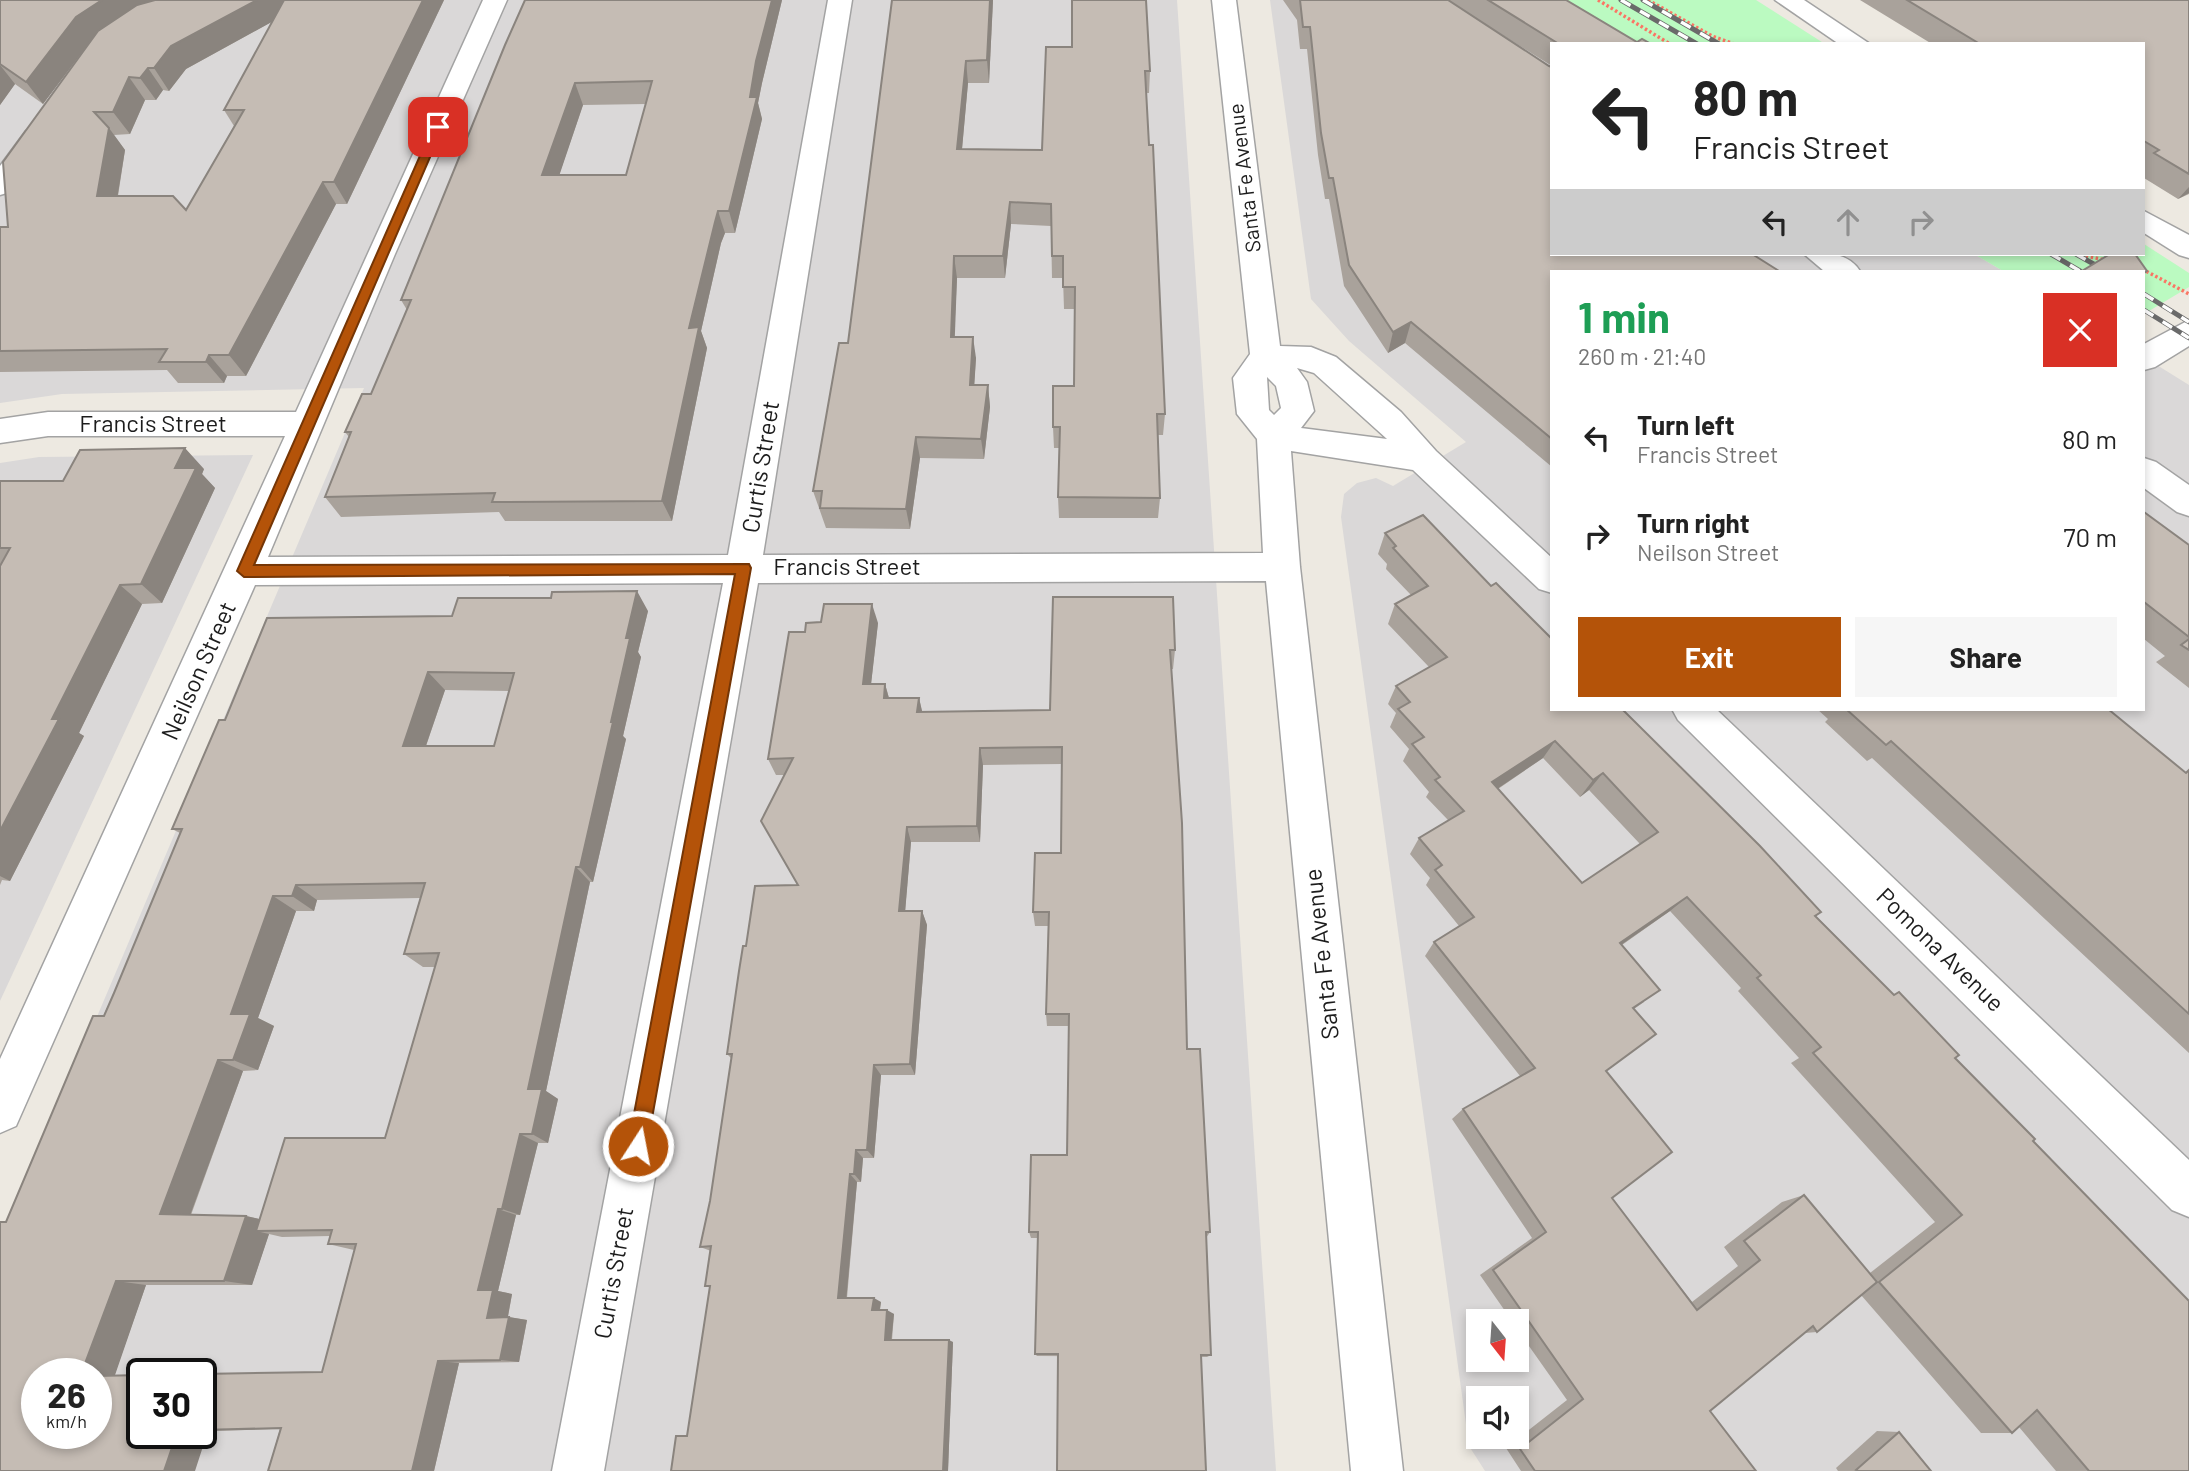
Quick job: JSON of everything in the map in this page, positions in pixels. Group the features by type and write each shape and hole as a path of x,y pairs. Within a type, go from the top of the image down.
{"street":[{"name":"Neilson Street","path":"0,1110 244,571 495,0"},
{"name":"Curtis Street","path":"578,1471 744,568 840,0"},
{"name":"Santa Fe Avenue","path":"1224,0 1266,356"},
{"path":"1787,0 1854,42"},
{"path":"0,186 47,121"},
{"path":"2145,221 2189,248"},
{"path":"1822,256 1844,270"},
{"path":"2145,358 2189,331"},
{"path":"1266,356 1249,378 1253,414 1273,436 1327,446 1374,448 1424,460"},
{"path":"1266,356 1291,382 1298,411 1273,436"},
{"path":"1266,356 1311,358 1325,365 1390,420 1424,460 1550,577"},
{"name":"Francis Street","path":"0,431 48,424 307,424"},
{"name":"Santa Fe Avenue","path":"1273,436 1282,567 1377,1471"},
{"path":"2145,472 2189,503"},
{"name":"Francis Street","path":"244,571 1282,567"},
{"name":"Pomona Avenue","path":"1693,711 2189,1193"}],"path":[{"path":"1598,0 1667,42"},
{"path":"1648,0 1712,36 1728,42"},
{"path":"2087,256 2115,261"},
{"path":"2137,267 2143,270"},
{"path":"2145,271 2189,294"}],"shaded area":[{"path":"0,0 1177,0 1276,1471 0,1471 0,1245 364,388 62,394 0,403"},
{"path":"1270,0 1552,0 1550,256 1977,256 2001,270 1550,270 1550,711 2145,711 2145,358 2189,385 2189,1471 1485,1471 1471,1449 1529,1449 1529,1386 1466,1386 1466,1424 1341,517 1344,494 1357,483 1376,478 1393,486 1466,442 1349,341 1311,299"},
{"path":"253,455 0,1001 0,463 39,457"}],"green space":[{"path":"1552,0 1756,0 1822,42 1622,42"},
{"path":"2145,245 2189,273 2189,287 2145,313 2145,270 2001,270 1977,256 2145,256"}],"building":[{"path":"0,0 102,0 76,17 26,82 0,64"},
{"path":"155,0 257,0 171,46 154,68 148,68 140,78 129,77 113,112 94,112 109,128 97,196 173,196 186,210 244,110 224,110 284,0 423,0 334,182 323,182 229,355 209,355 206,362 159,362 167,349 0,351 0,227 8,227 3,162 98,31 137,5"},
{"path":"525,0 772,0 756,61 750,97 757,97 729,211 718,211 689,328 699,327 662,501 492,502 495,493 325,497 351,432 345,432 362,394 371,394 411,300 401,300","holes":["652,81 626,175 542,175 575,83"]},
{"path":"892,0 990,0 987,60 966,61 957,149 1042,150 1046,47 1072,47 1072,0 1146,0 1150,71 1145,71 1149,145 1153,145 1165,414 1157,414 1160,498 1058,497 1060,427 1053,427 1053,386 1074,386 1075,287 1063,287 1063,256 1052,256 1051,204 1010,202 1003,256 954,256 951,337 973,337 970,385 988,385 981,439 916,437 906,509 820,508 822,491 813,491 839,343 848,343"},
{"path":"1300,0 1448,0 1550,66 1550,256 1755,256 1777,270 1550,270 1550,437 1411,322 1393,332 1349,265 1333,178 1329,178 1321,133 1310,27 1303,27"},
{"path":"1488,0 1566,0 1637,42 1556,42"},
{"path":"1907,0 2189,0 2189,174 2154,153 2159,150 2145,142 2145,42 1977,42"},
{"path":"2107,256 2136,256 2147,271 2145,272 2145,270 2084,270"},
{"path":"185,448 175,468 196,468 141,584 120,585 52,719 59,719 0,831 0,566 10,548 0,548 0,481 63,481 80,450"},
{"path":"2145,513 2189,545 2189,637 2145,603"},
{"path":"1423,515 1491,586 1496,583 1550,637 1550,711 1624,711 1760,846 1821,912 1815,916 1894,995 1899,992 1959,1055 1955,1058 2189,1301 2189,1471 2089,1471 2037,1410 2012,1433 1879,1282 1962,1215 1813,1053 1821,1047 1757,978 1761,975 1687,897 1620,943 1660,990 1633,1008 1656,1034 1606,1071 1672,1152 1612,1198 1697,1310 1760,1260 1744,1241 1804,1195 1877,1282 1817,1332 1813,1326 1710,1411 1756,1471 1535,1471 1520,1449 1529,1449 1529,1442 1583,1399 1530,1323 1530,1309 1520,1309 1493,1270 1546,1232 1463,1109 1535,1068 1434,942 1474,917 1435,870 1442,865 1419,838 1464,811 1435,780 1440,777 1412,744 1424,737 1398,709 1410,702 1396,686 1447,657 1395,604 1428,586 1393,548 1396,546 1385,533","holes":["1555,741 1593,780 1603,773 1658,832 1582,883 1492,782"]},
{"path":"637,591 626,638 630,638 613,722 580,867 576,867 528,1089 542,1089 532,1134 520,1134 502,1209 498,1209 478,1290 493,1290 487,1318 509,1317 500,1360 438,1361 412,1471 268,1471 281,1428 217,1430 217,1374 322,1372 356,1244 328,1244 332,1230 256,1231 285,1138 385,1138 439,953 404,954 425,883 296,885 292,896 273,896 231,1014 250,1014 233,1060 218,1060 160,1214 246,1216 224,1281 116,1281 87,1358 21,1358 21,1449 112,1449 112,1376 126,1375 126,1449 172,1449 164,1471 0,1471 0,1222 6,1222 93,1016 104,1016 182,829 172,829 219,720 225,720 267,618 452,616 458,598 551,598 552,592","holes":["428,672 514,673 494,746 403,746"]},
{"path":"1053,597 1173,597 1175,650 1170,650 1182,823 1187,1049 1200,1049 1210,1232 1206,1232 1211,1355 1201,1355 1206,1471 1057,1471 1058,1354 1035,1354 1038,1232 1029,1232 1031,1155 1067,1155 1069,1014 1046,1014 1049,912 1033,912 1035,853 1061,853 1062,747 980,748 977,826 907,827 899,911 922,911 910,1064 874,1065 867,1150 856,1150 854,1174 850,1174 838,1298 874,1298 872,1310 887,1310 885,1340 949,1340 943,1471 671,1471 676,1436 687,1436 710,1286 705,1286 711,1246 700,1247 710,1201 732,1054 727,1054 739,971 743,946 746,946 755,886 798,885 761,821 793,758 768,759 789,632 805,632 806,623 821,622 824,604 872,604 863,684 885,684 884,698 919,698 917,712 1050,710"},
{"path":"2189,639 2189,650 2181,645"},
{"path":"1848,711 2110,711 2186,773 2189,770 2189,1014 1891,741 1886,745"},
{"path":"1899,1432 1931,1471 1856,1470"}],"railway":[{"path":"1621,0 1694,42"},
{"path":"1643,0 1716,42"},
{"path":"2054,256 2078,270"},
{"path":"2080,256 2104,270"},
{"path":"2145,295 2189,322"},
{"path":"2145,311 2189,338"}],"route":[{"path":"438,127 380,254 244,571 744,568 638,1146"}]}
